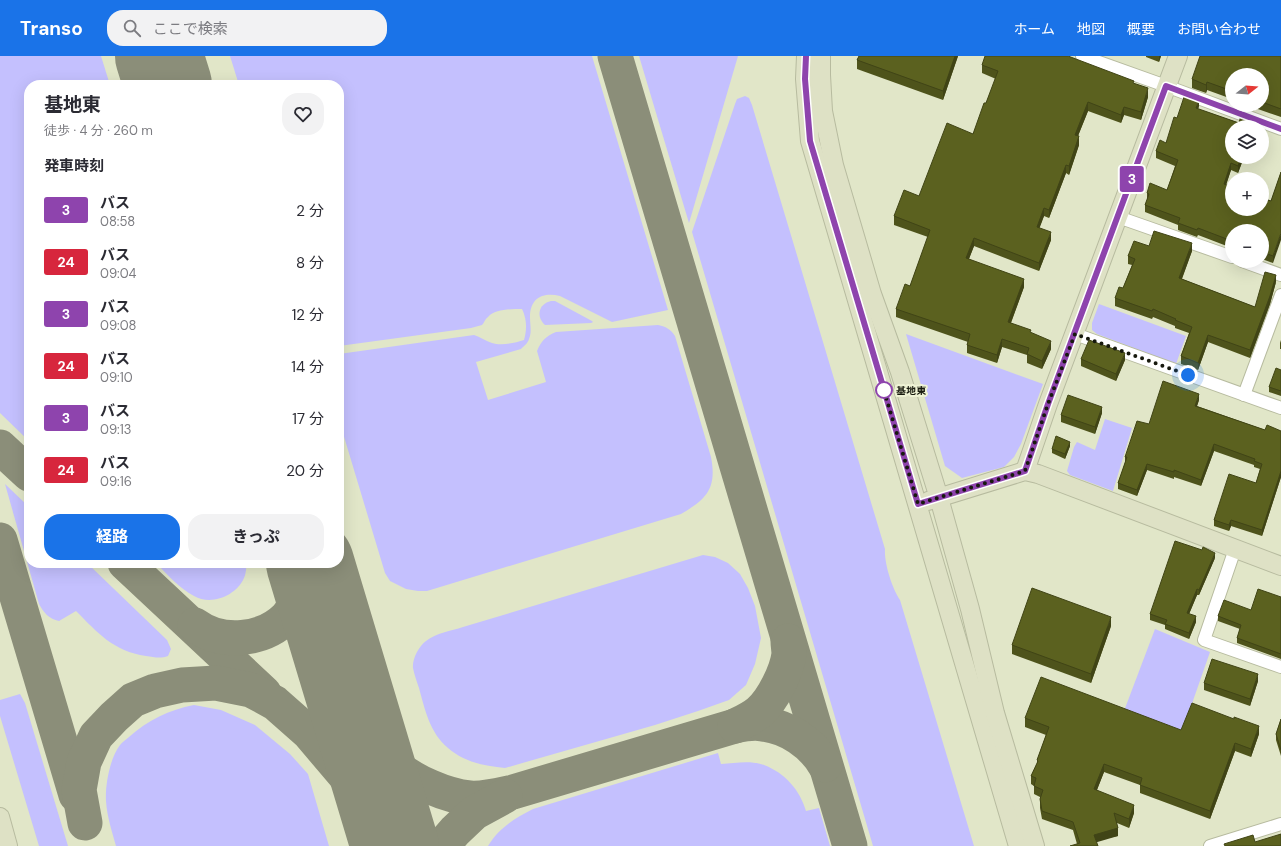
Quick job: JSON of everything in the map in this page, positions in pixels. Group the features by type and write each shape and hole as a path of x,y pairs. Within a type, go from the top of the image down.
{"street":[{"path":"806,56 805,79 810,141 1018,846"},
{"path":"821,56 823,111 834,165 872,294 900,372 939,498 970,609 995,713 1036,846"},
{"path":"1082,56 1281,129"},
{"path":"1025,471 1048,404 1178,56"},
{"path":"1118,217 1225,255"},
{"path":"1262,268 1281,275"},
{"path":"1244,395 1281,295"},
{"path":"1075,334 1281,408"},
{"path":"918,504 1025,471 1038,474 1281,566"},
{"path":"1236,549 1204,640 1281,667"},
{"path":"0,817 8,846"},
{"path":"1210,846 1281,824"}],"shaded area":[{"path":"0,56 101,56 108,80 24,80 24,436 0,413"},
{"path":"230,56 592,56 668,310 612,322 560,296 543,296 532,305 530,334 525,346 521,349 476,362 488,400 546,382 537,351 544,339 556,332 658,325 668,329 675,336 711,457 711,485 704,498 681,514 427,591 406,589 390,581 385,573 344,437 344,353 474,335 496,344 512,343 524,340 526,332 525,317 522,309 504,310 491,314 482,325 471,328 344,345 344,80 237,80"},
{"path":"639,56 738,56 689,223"},
{"path":"745,96 749,98 752,105 885,549 889,575 900,600 974,846 873,846 692,232 735,104 737,99"},
{"path":"551,301 555,301 593,322 545,325 540,318 540,311 543,305"},
{"path":"1099,304 1186,336 1176,364 1097,334 1092,330 1092,323"},
{"path":"906,334 1043,384 1021,444 1014,457 1004,467 962,478 945,466"},
{"path":"1105,419 1132,428 1113,491 1070,475 1067,471 1074,447 1077,442 1095,450"},
{"path":"5,484 24,502 24,551"},
{"path":"703,555 715,557 728,563 740,574 748,588 755,606 761,638 755,664 746,685 729,700 655,725 505,768 489,766 461,757 442,742 432,728 413,668 415,657 419,649 423,643 430,638 444,632"},
{"path":"29,568 92,568 167,640 171,649 168,656 162,657 134,654 107,640 76,611 59,621 52,619 45,613 39,604"},
{"path":"161,568 246,568 244,578 240,584 235,590 222,598 208,600 201,599 183,589"},
{"path":"1155,629 1210,652 1181,735 1124,711"},
{"path":"20,694 25,703 68,846 39,846 0,716 0,700"},
{"path":"194,705 221,710 255,725 290,754 308,774 329,846 116,846 107,813 106,795 107,780 116,750 136,731 159,716"},
{"path":"718,753 721,764 743,762 759,763 772,768 779,773 796,789 806,811 819,808 830,846 488,846 497,834 508,824 533,809"}],"building":[{"path":"859,56 955,56 943,91 857,60"},
{"path":"985,56 1068,56 1134,81 1133,83 1148,88 1141,112 1124,107 1121,115 1088,102 1075,135 1079,136 1069,166 1066,165 1049,210 1044,208 1037,227 1051,232 1039,263 974,238 966,258 1024,279 1008,322 1031,330 1030,332 1051,341 1042,361 1027,354 1029,348 1002,339 997,355 967,345 970,334 896,309 905,284 910,286 930,230 894,216 904,190 919,196 947,123 973,134 984,103 986,103 998,71 982,65"},
{"path":"1200,56 1281,56 1281,109 1269,105 1269,68 1225,68 1225,88 1207,82 1206,85 1192,79"},
{"path":"1185,94 1199,100 1196,108 1230,120 1225,120 1225,164 1231,164 1228,172 1225,172 1225,216 1269,216 1269,200 1271,201 1281,172 1281,233 1273,256 1269,255 1269,224 1225,224 1225,238 1198,228 1197,230 1178,223 1180,218 1145,205 1149,194 1147,193 1150,183 1167,190 1178,160 1156,151 1160,140 1166,143 1174,117 1177,118"},
{"path":"1241,115 1250,120 1240,120"},
{"path":"1154,231 1192,243 1179,278 1255,307 1265,272 1276,275 1270,296 1250,350 1208,335 1198,363 1181,356 1192,327 1153,309 1152,311 1115,298 1119,287 1123,288 1135,259 1128,256 1134,241 1149,246"},
{"path":"1089,340 1125,353 1116,374 1081,359"},
{"path":"1276,368 1281,370 1281,391 1269,387"},
{"path":"1163,381 1199,394 1195,406 1265,430 1267,425 1281,431 1281,471 1262,530 1231,520 1229,525 1214,520 1229,474 1256,483 1262,464 1254,461 1255,459 1214,444 1201,480 1174,470 1174,472 1147,464 1137,490 1118,483 1137,421 1149,424"},
{"path":"1068,395 1102,407 1095,427 1061,415"},
{"path":"1056,436 1070,442 1065,454 1052,449"},
{"path":"1175,541 1202,550 1203,547 1215,553 1187,613 1196,616 1189,633 1165,624 1167,620 1150,614"},
{"path":"1032,588 1111,617 1091,674 1012,645"},
{"path":"1258,589 1281,597 1281,654 1237,638 1241,625 1218,616 1224,600 1251,610"},
{"path":"1212,659 1258,674 1250,699 1204,683"},
{"path":"1041,677 1181,730 1192,703 1234,719 1234,717 1259,726 1251,749 1235,743 1210,811 1140,785 1142,778 1104,764 1094,789 1134,805 1129,819 1114,813 1118,828 1094,835 1098,846 1070,846 1080,843 1073,822 1042,811 1040,799 1043,790 1034,786 1036,778 1031,776 1038,761 1037,760 1049,727 1025,718"},
{"path":"1281,719 1281,750 1276,734"},
{"path":"1281,834 1281,846 1225,846 1224,844 1253,835 1255,842"}],"taxiway":[{"path":"615,56 850,846"},
{"path":"0,447 24,469"},
{"path":"0,540 76,795"},
{"path":"130,568 264,693"},
{"path":"195,625 217,636 230,638 242,638 266,631 287,617 294,607 305,584 307,568"},
{"path":"735,726 759,712 774,693 788,661 788,641"},
{"path":"85,823 79,790 84,762 96,736 133,700 155,691 182,685 216,683 251,690 275,703 309,733 371,806 392,846"},
{"path":"349,693 375,739 388,759 394,765 402,772 430,787 461,797 481,798 513,792 735,726 759,723 790,732 798,737 820,757 825,765"},
{"path":"442,846 474,813 505,796"}],"runway":[{"path":"159,56 166,80"},
{"path":"312,568 395,846"}],"bus line":[{"name":"3","path":"806,56 805,79 810,141 918,504 1014,473 1025,471 1048,404 1166,86 1281,129"}],"place":[{"name":"基地東","path":"884,390"}],"route":[{"path":"884,390 882,384 918,504 1014,473 1025,471 1048,404 1075,334 1188,375"}]}
